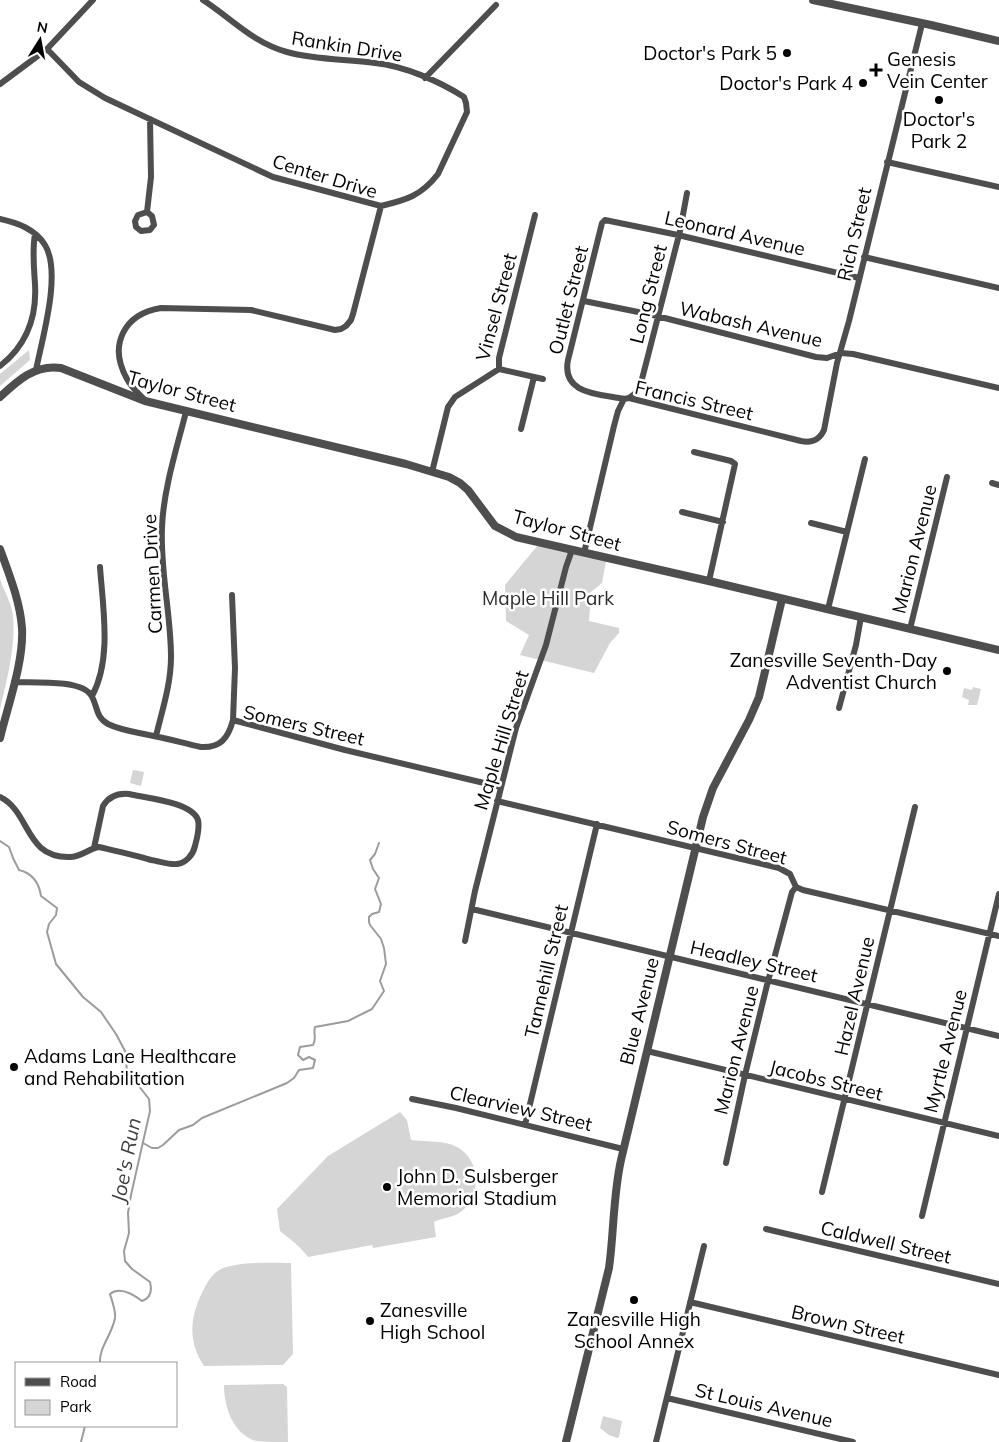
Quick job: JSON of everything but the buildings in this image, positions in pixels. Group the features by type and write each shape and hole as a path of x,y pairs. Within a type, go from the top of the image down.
{"street":[{"path":"0,84 47,49 92,0"},
{"name":"Rankin Drive","path":"203,0 246,33 279,50 301,56 402,68 464,98 468,112 442,166 431,183 414,196 403,201 381,206"},
{"path":"812,0 999,41"},
{"path":"426,78 496,5"},
{"name":"Rich Street","path":"806,442 814,441 824,430 864,256 922,24"},
{"name":"Center Drive","path":"47,49 84,86 105,98 273,177 381,206 353,314 348,324 341,330 328,330 243,309 161,308 149,310 129,323 119,348 119,358 127,380 146,401"},
{"path":"147,212 151,177 150,119"},
{"path":"887,162 999,188"},
{"name":"Long Street","path":"584,553 618,411 627,399 636,393 641,383 687,193"},
{"name":"Vinsel Street","path":"432,472 448,407 456,397 499,369 499,358 534,216"},
{"path":"0,219 23,225 35,234 46,247 52,270 49,306 36,370 25,376 0,397"},
{"name":"Leonard Avenue","path":"604,220 678,235 859,278"},
{"name":"Outlet Street","path":"575,386 567,376 567,367 604,220"},
{"path":"0,366 20,348 30,327 35,298 32,255 35,234"},
{"path":"864,256 999,288"},
{"name":"Wabash Avenue","path":"584,301 658,317 816,357 833,357 841,353 859,355 999,388"},
{"name":"Taylor Street","path":"36,370 47,367 60,368 146,401 449,477 464,486 490,520 501,530 516,537 999,650"},
{"path":"499,369 543,379"},
{"path":"522,429 534,377"},
{"name":"Francis Street","path":"575,386 588,391 806,442"},
{"name":"Carmen Drive","path":"156,736 171,667 162,542 162,513 186,412"},
{"path":"694,452 731,461 735,464 709,581"},
{"path":"828,609 865,460"},
{"name":"Marion Avenue","path":"910,629 947,477"},
{"path":"992,483 999,485"},
{"path":"682,512 723,522"},
{"path":"811,523 847,532"},
{"path":"0,549 15,594 21,620 21,649 0,738"},
{"name":"Maple Hill Street","path":"465,941 516,728 546,645 566,566 572,550"},
{"path":"14,682 70,685 87,690 92,696 100,678 104,650 100,567"},
{"path":"232,595 235,668 234,720"},
{"name":"Blue Avenue","path":"566,1442 608,1268 612,1247 615,1186 623,1149 703,816 713,788 759,697 782,599"},
{"name":"Marion Avenue","path":"839,708 856,645 861,617"},
{"name":"Somers Street","path":"92,696 98,714 107,724 201,747 215,747 226,738 234,720 345,750 501,788"},
{"path":"0,797 12,805 39,848 45,852 71,858 99,847 163,862 181,863 191,856 194,850 199,828 198,821 195,814 184,806 129,794 113,796 103,806 94,848"},
{"name":"Somers Street","path":"497,801 779,868 790,874 796,887 817,894 999,936"},
{"name":"Hazel Avenue","path":"822,1192 915,807"},
{"name":"Tannehill Street","path":"525,1125 597,824"},
{"name":"Marion Avenue","path":"726,1163 745,1075 769,980 792,892 796,887"},
{"name":"Myrtle Avenue","path":"922,1216 999,894"},
{"name":"Headley Street","path":"472,909 999,1036"},
{"name":"Jacobs Street","path":"646,1051 999,1136"},
{"name":"Clearview Street","path":"412,1099 623,1149"},
{"name":"Caldwell Street","path":"766,1229 999,1284"},
{"path":"656,1442 704,1246"},
{"name":"Brown Street","path":"690,1302 999,1375"},
{"name":"St Louis Avenue","path":"667,1398 836,1440 853,1442"}],"green space":[{"path":"29,350 30,360 0,386 0,374"},
{"name":"Maple Hill Park","path":"538,545 606,561 602,583 591,592 589,621 619,628 619,633 610,643 594,673 520,655 529,635 506,621 505,585"},
{"path":"0,579 11,607 14,627 10,662 0,709"},
{"path":"973,687 981,689 977,705 968,705 969,700 962,697 964,688 972,690"},
{"path":"133,770 144,772 141,786 130,783"},
{"name":"John D. Sulsberger Memorial Stadium","path":"400,1112 407,1120 411,1140 441,1142 452,1145 465,1153 471,1160 476,1178 473,1196 468,1204 459,1213 434,1222 436,1237 373,1248 372,1245 308,1257 280,1231 277,1209 328,1156"},
{"path":"255,1263 291,1263 293,1354 283,1365 204,1366 195,1347 192,1328 199,1299 211,1277 228,1266"},
{"path":"283,1384 287,1387 288,1442 256,1441 241,1432 231,1419 228,1411 224,1385"},
{"path":"603,1416 622,1421 619,1437 609,1435 600,1428"}],"waterway":[{"name":"Joe's Run","path":"0,841 9,847 19,870 24,871 34,879 39,887 41,896 57,908 56,915 49,924 47,932 56,964 83,997 101,1012 125,1051 127,1071 149,1099 150,1111 131,1195 128,1213 129,1233 124,1251 125,1261 132,1269 150,1282 151,1291 149,1296 142,1301 122,1291 110,1294 115,1318 100,1357 100,1362"},
{"path":"143,1143 152,1148 158,1148 179,1130 193,1125 202,1118 287,1083 294,1078 299,1070 313,1068 315,1060 309,1057 303,1060 298,1055 300,1047 313,1045 315,1041 315,1027 348,1021 372,1009 384,991 380,981 386,964 381,939 369,922 369,917 379,912 381,904 375,889 379,878 370,860 375,854 379,843"},
{"name":"Joe's Run","path":"81,1442 85,1427"}],"place":[{"name":"Doctor's Park 5","path":"787,53"},
{"name":"Genesis Vein Center","path":"876,70"},
{"name":"Doctor's Park 4","path":"863,83"},
{"name":"Doctor's Park 2","path":"939,100"},
{"name":"Zanesville Seventh-Day Adventist Church","path":"947,671"},
{"name":"Adams Lane Healthcare and Rehabilitation","path":"14,1067"},
{"name":"John D. Sulsberger Memorial Stadium","path":"387,1187"},
{"name":"Zanesville High School Annex","path":"634,1300"},
{"name":"Zanesville High School","path":"370,1321"}]}
